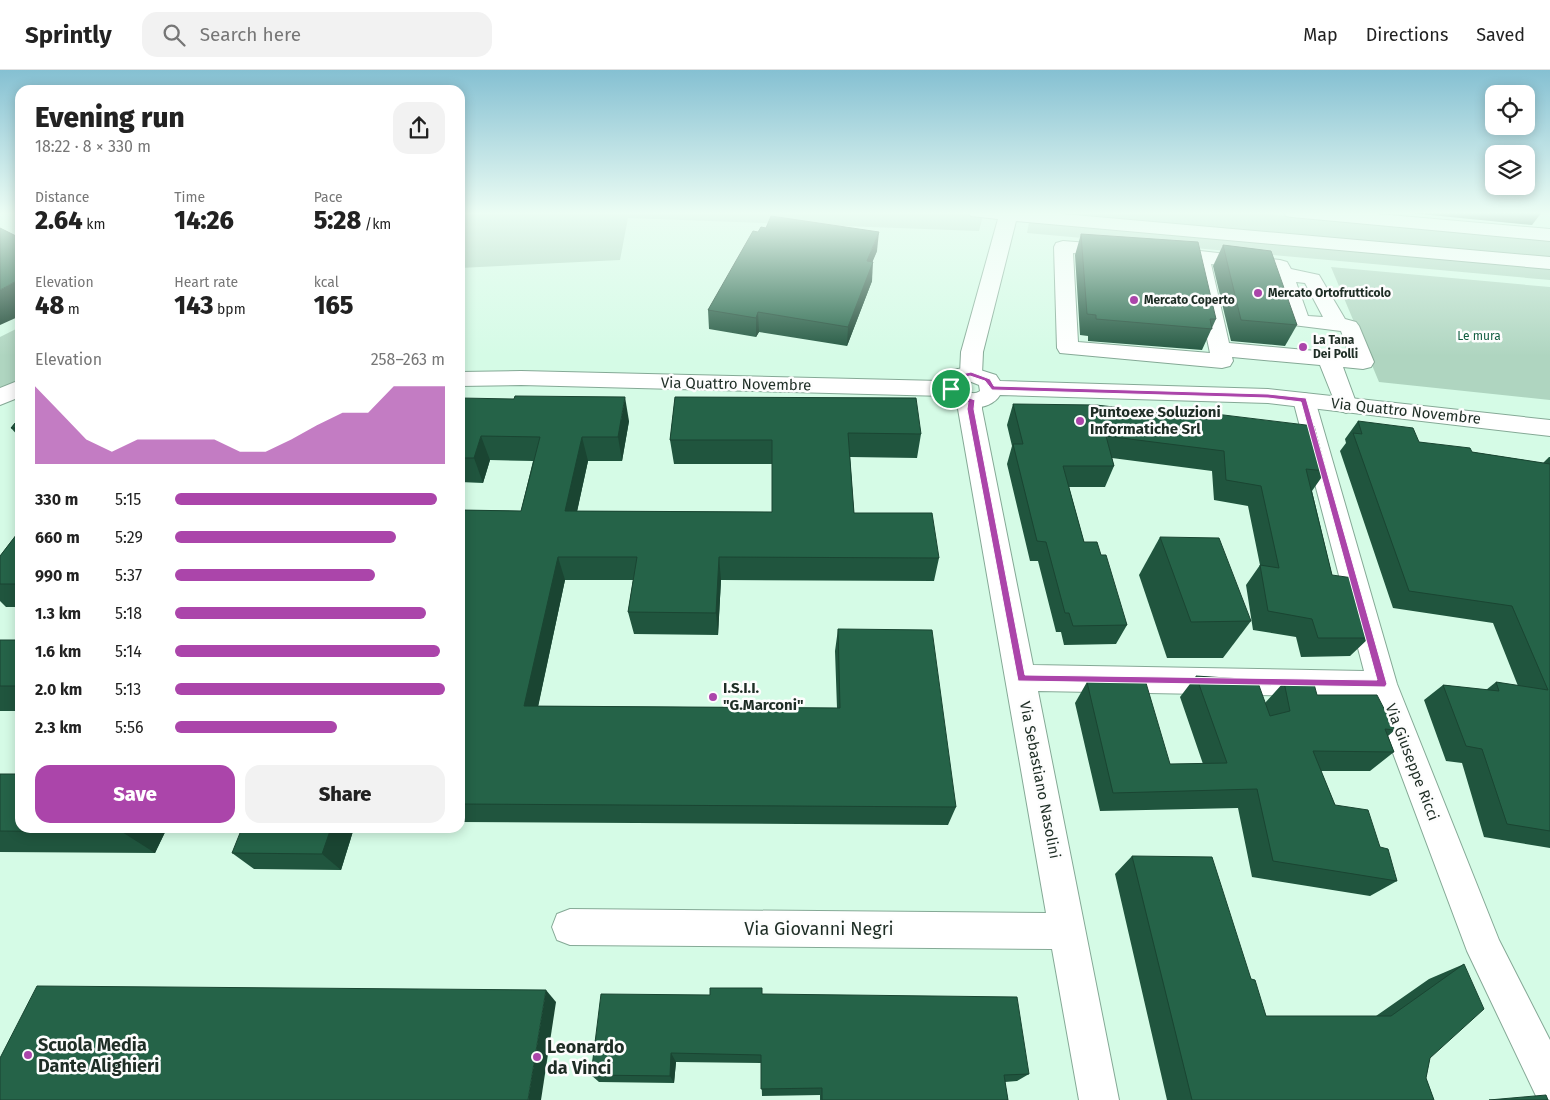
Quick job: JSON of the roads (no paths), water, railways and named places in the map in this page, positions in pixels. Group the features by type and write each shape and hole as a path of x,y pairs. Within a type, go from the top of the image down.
{"street":[{"name":"Via Sebastiano Nasolini","path":"996,260 972,352 970,409 1099,1100"},
{"path":"1063,260 1068,348 1222,361 1220,349 1191,260"},
{"path":"1220,349 1363,362 1349,326 1300,321 1280,266 1227,260"},
{"path":"1518,260 1550,263"},
{"path":"1282,273 1312,279 1338,325"},
{"path":"1329,359 1346,405"},
{"name":"Via Quattro Novembre","path":"465,372 520,378"},
{"name":"Via Quattro Novembre","path":"465,379 520,378 1268,396 1550,428"},
{"path":"0,398 15,390"},
{"name":"Via Giuseppe Ricci","path":"1304,400 1382,684 1485,951 1550,1082"},
{"path":"1021,678 1382,684"},
{"name":"Via Giovanni Negri","path":"570,927 1068,931"}],"place":[{"name":"Mercato Ortofrutticolo","path":"1258,293"},
{"name":"Mercato Coperto","path":"1134,300"},
{"name":"La Tana Dei Polli","path":"1303,347"},
{"name":"Puntoexe Soluzioni Informatiche Srl","path":"1080,421"},
{"name":"I.S.I.I. \"G.Marconi\"","path":"713,697"},
{"name":"Scuola Media Dante Alighieri","path":"28,1055"},
{"name":"Leonardo da Vinci","path":"537,1057"}],"park label":[{"name":"Le mura","path":"1479,336"}]}
